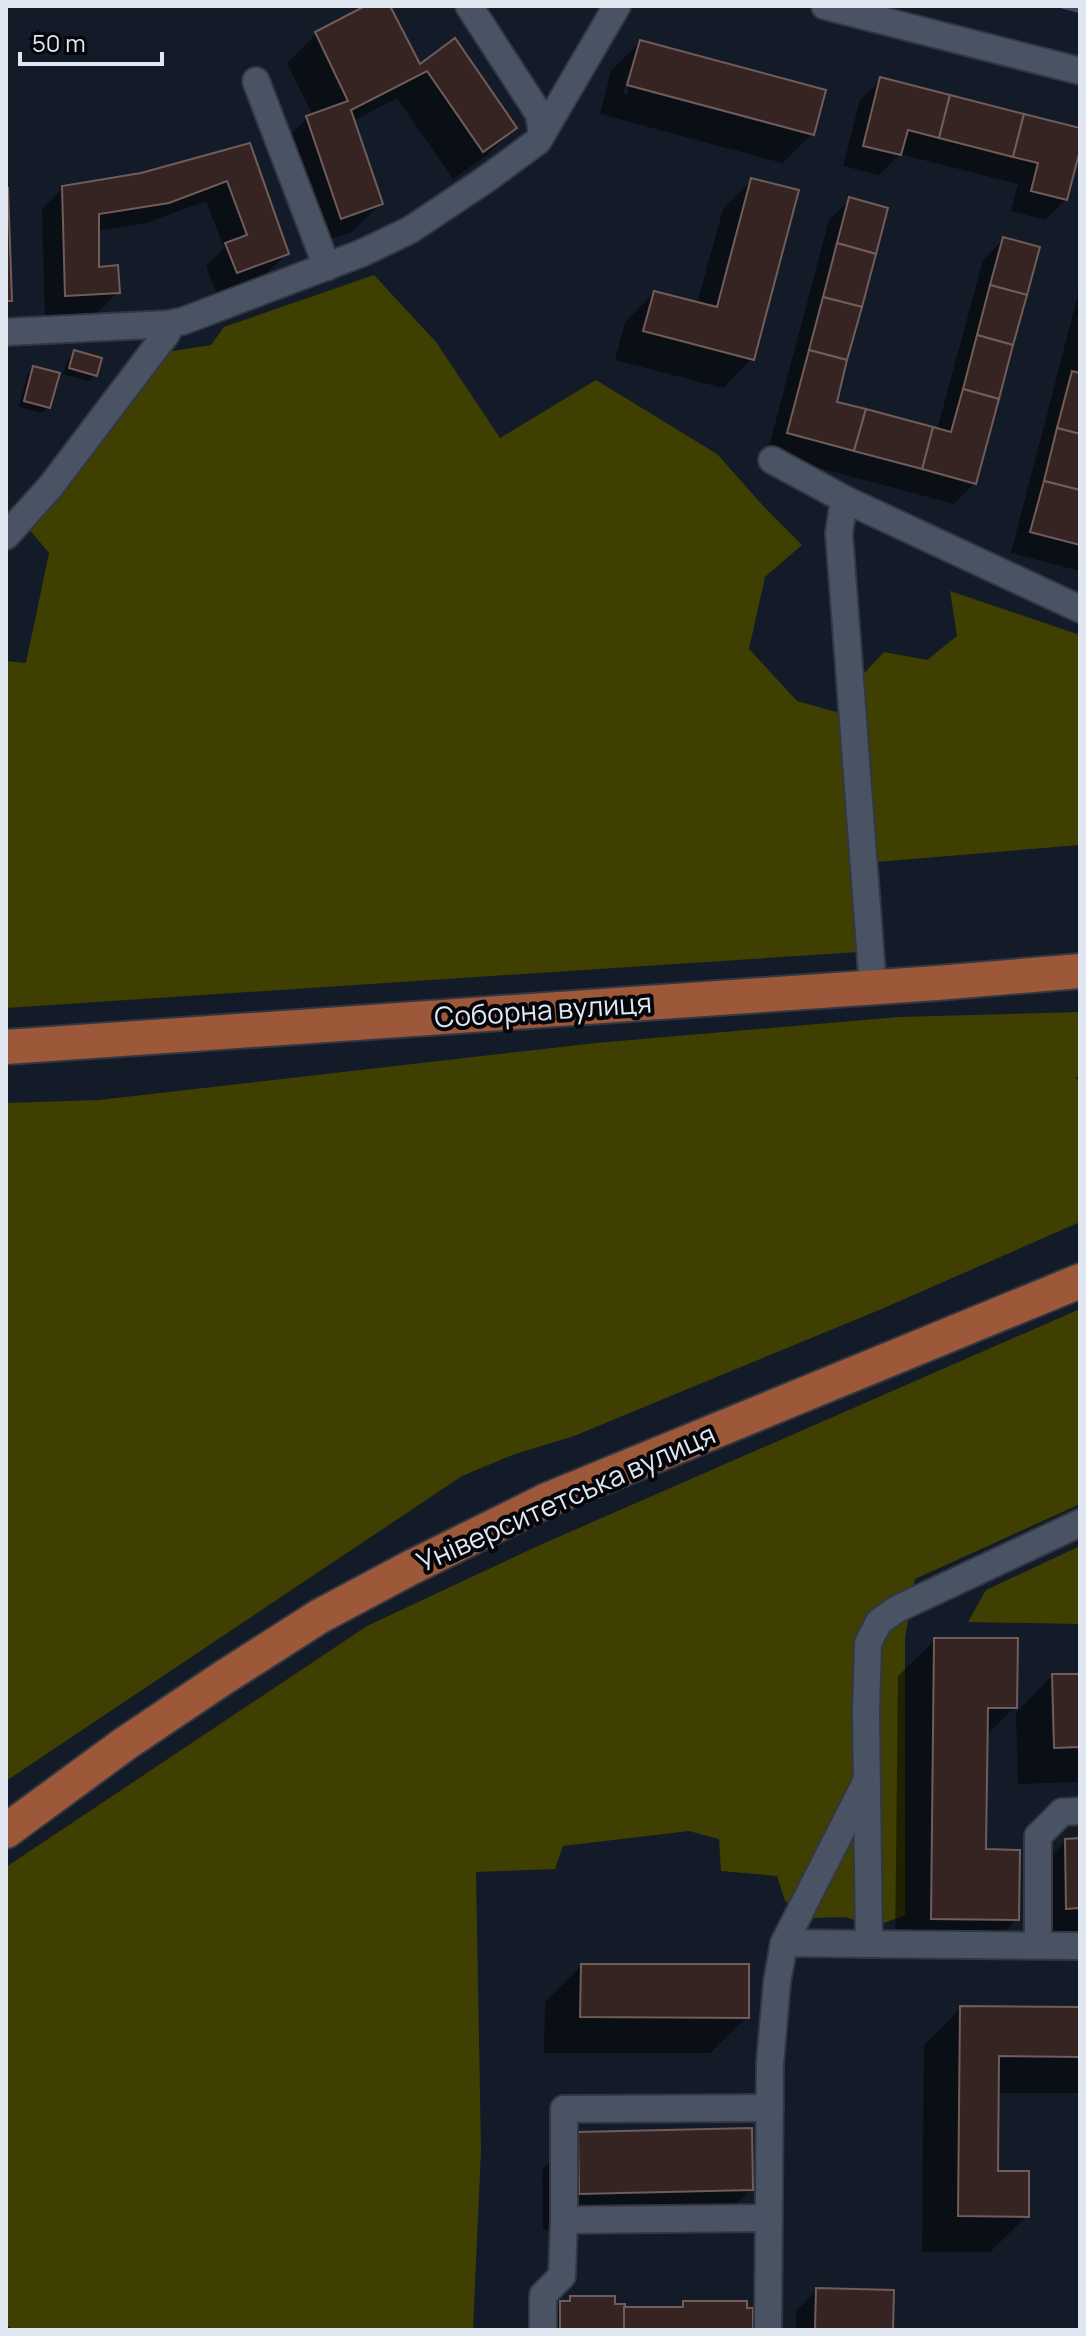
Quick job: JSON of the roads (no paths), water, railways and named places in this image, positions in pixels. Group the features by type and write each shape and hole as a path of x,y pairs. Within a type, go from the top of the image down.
{"main road":[{"name":"Соборна вулиця","path":"6,1047 1080,971"},
{"name":"Університетська вулиця","path":"6,1831 126,1743 223,1678 320,1616 410,1568 547,1500 1080,1281"}],"street":[{"path":"469,6 539,114 542,134"},
{"path":"6,332 169,324 206,314 362,253 448,207 531,147 542,134 617,6"},
{"path":"825,6 1080,71"},
{"path":"256,81 327,267"},
{"path":"6,536 51,486 167,333 169,324"},
{"path":"772,460 844,499 1080,609"},
{"path":"844,499 839,533 873,988"},
{"path":"869,1944 868,1643 879,1622 897,1609 1080,1523"},
{"path":"768,2330 773,2020 784,1943 867,1780"},
{"path":"1038,1945 1038,1836 1062,1812 1080,1811"},
{"path":"784,1943 1080,1946"},
{"path":"543,2330 543,2295 562,2276 564,2109 770,2108"},
{"path":"564,2220 769,2218"}],"waterway":[{"path":"1064,6 1080,10"}]}
